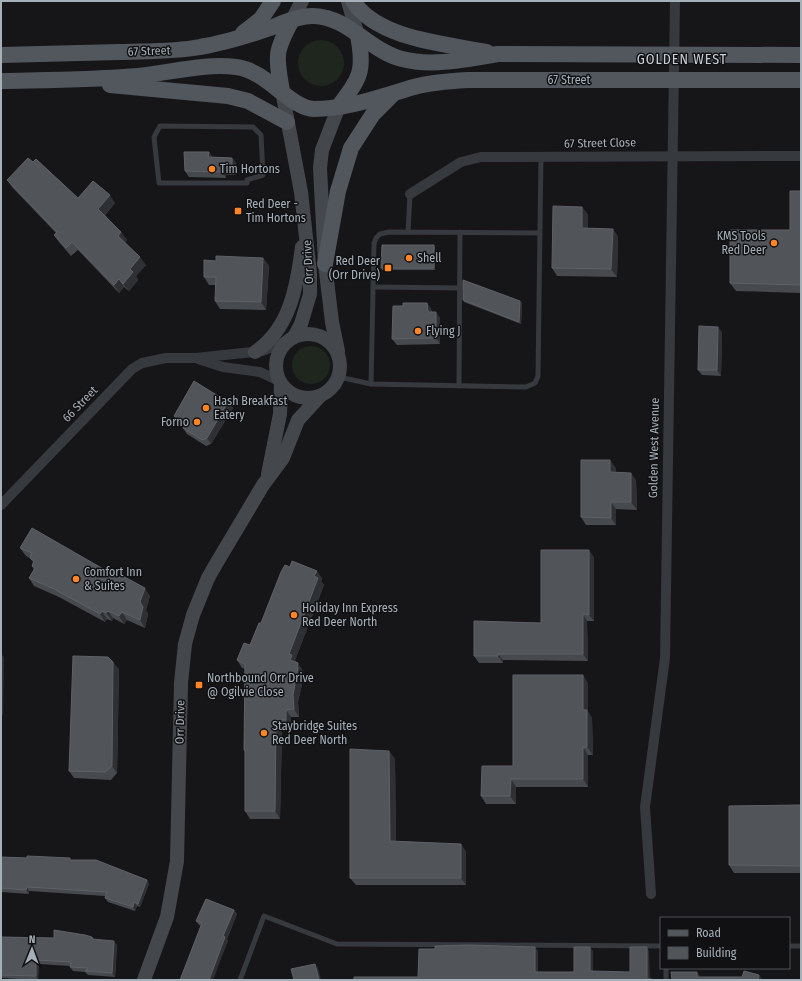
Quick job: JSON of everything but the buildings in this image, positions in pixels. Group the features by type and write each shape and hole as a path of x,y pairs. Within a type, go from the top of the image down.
{"main road":[{"path":"233,41 261,19 273,1"},
{"path":"353,1 366,15 389,30 407,37 498,54"},
{"path":"358,36 362,62 354,86 339,106 324,108 306,107 282,91 276,67 277,53 282,39 292,20 313,15 343,24 358,36 385,52 402,59 421,63 462,60 498,54 801,55"},
{"name":"67 Street","path":"1,55 181,50 233,41 292,20"},
{"name":"67 Street","path":"1,81 69,80 137,76 220,66 248,69 260,75 282,91"},
{"path":"69,80 145,90 223,95 248,101 287,122"},
{"name":"67 Street","path":"339,106 393,94 421,85 468,80 801,80"},
{"path":"325,264 338,191 350,148 373,114 393,94"}],"street":[{"path":"292,20 302,1"},
{"path":"348,1 358,36"},
{"name":"Golden West Avenue","path":"651,894 645,807 665,658 671,155 675,1"},
{"name":"Orr Drive","path":"282,91 302,192 307,236 310,294 301,324 290,339"},
{"name":"Orr Drive","path":"338,351 331,316 325,264 320,160 339,106"},
{"name":"67 Street Close","path":"410,194 461,162 481,157 671,155 801,156"},
{"path":"255,352 265,345 279,327 292,298 297,281 305,225"},
{"path":"304,334 314,334 324,337 332,343 338,351 340,360 339,378 334,386 320,396 309,398 298,397 289,392 280,382 276,371 276,360 280,349 290,339 304,334"},
{"name":"66 Street","path":"1,505 132,369 142,363 154,360 196,358 255,352 273,348 290,339"},
{"name":"66 Street","path":"196,358 223,367 260,372 280,382"},
{"name":"Orr Drive","path":"267,480 280,414 280,382"},
{"name":"Orr Drive","path":"144,980 167,917 177,861 181,683 188,630 208,578 267,480 283,458 298,420 320,396"}],"lane":[{"path":"160,126 253,127 261,135 263,175 247,182 159,183 154,138 160,126"},
{"path":"339,378 371,384 526,387 534,383 538,376 541,156"},
{"path":"408,232 410,194"},
{"path":"371,384 374,244 376,238 380,234 389,232 540,233"},
{"path":"459,386 460,232"},
{"path":"373,287 460,288"},
{"path":"240,980 264,916 337,944 660,946"},
{"path":"790,946 801,946"},
{"path":"666,969 666,980"}],"shaded area":[{"path":"316,40 326,40 334,44 340,50 344,58 344,68 340,76 334,82 326,86 316,86 308,82 302,76 298,68 298,58 302,50 308,44"},
{"path":"311,346 324,352 330,365 324,378 311,384 298,378 292,365 298,352"}],"place":[{"name":"Tim Hortons","path":"212,169"},
{"name":"Red Deer - Tim Hortons","path":"238,211"},
{"name":"KMS Tools Red Deer","path":"774,243"},
{"name":"Shell","path":"409,258"},
{"name":"Red Deer (Orr Drive)","path":"388,268"},
{"name":"Flying J","path":"418,331"},
{"name":"Hash Breakfast Eatery","path":"206,408"},
{"name":"Forno","path":"197,422"},
{"name":"Comfort Inn & Suites","path":"76,579"},
{"name":"Holiday Inn Express Red Deer North","path":"294,615"},
{"name":"Northbound Orr Drive @ Ogilvie Close","path":"199,685"},
{"name":"Staybridge Suites Red Deer North","path":"264,733"}],"district":[{"name":"GOLDEN WEST","path":"682,59"}]}
